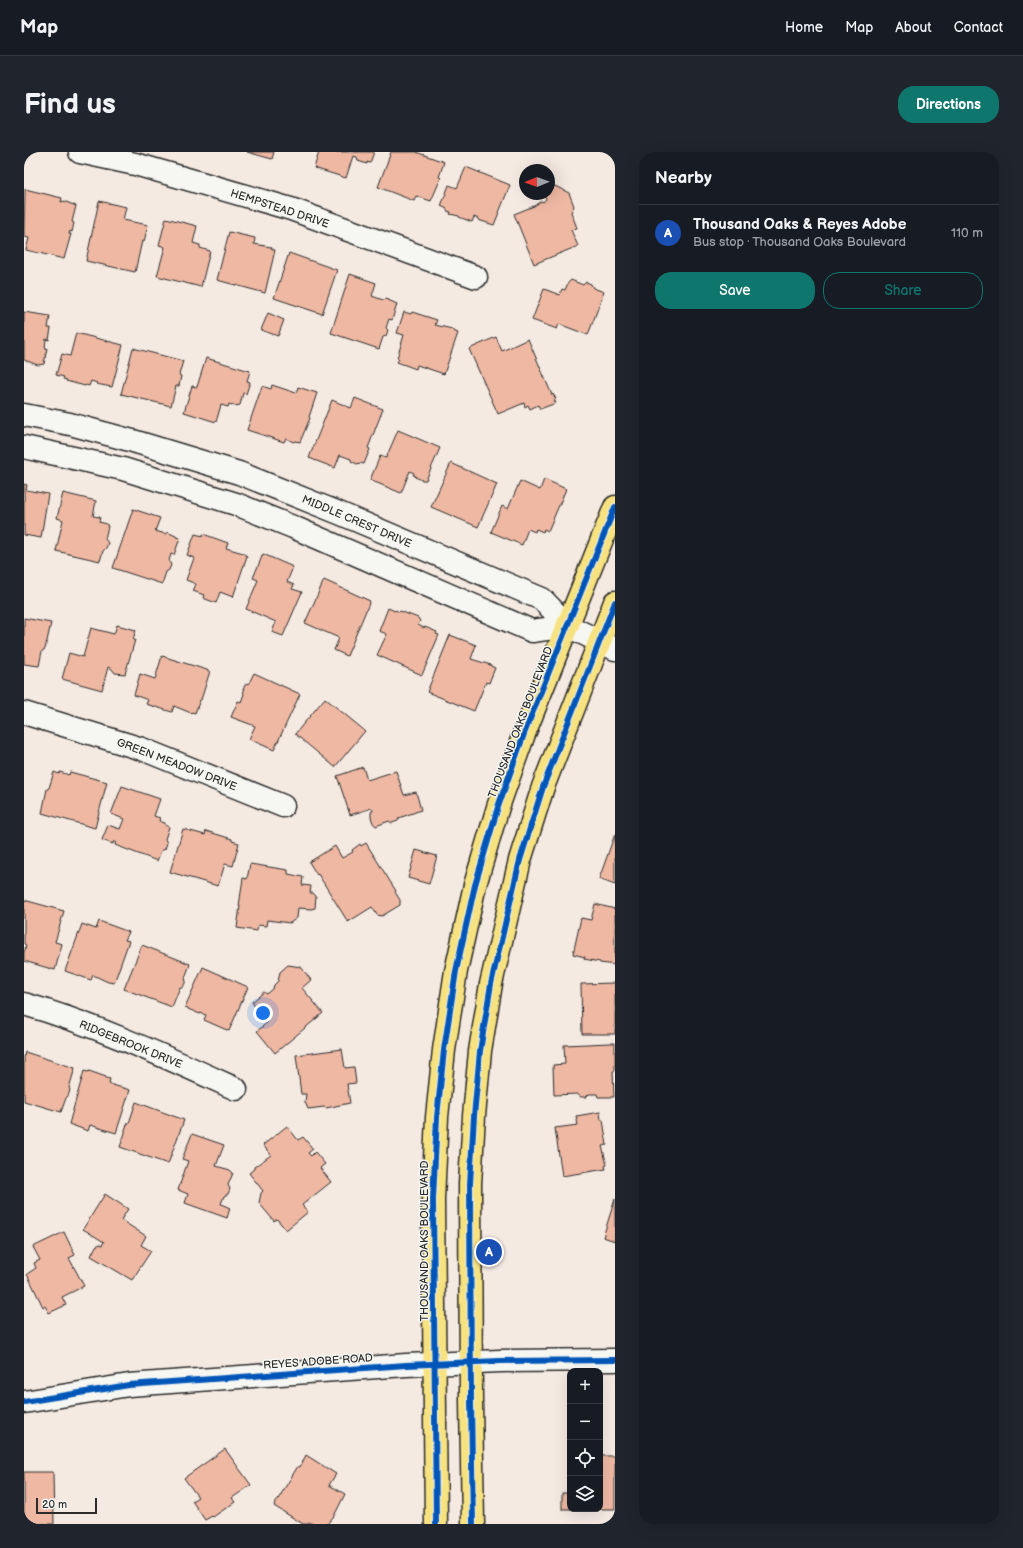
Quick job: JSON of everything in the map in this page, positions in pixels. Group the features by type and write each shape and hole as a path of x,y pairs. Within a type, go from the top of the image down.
{"main road":[{"name":"THOUSAND OAKS BOULEVARD","path":"436,1524 434,1176 437,1117 444,1050 456,971 475,885 498,807 524,734 615,507"},
{"path":"473,1524 470,1184 480,1052 491,984 520,860 543,787 607,645 615,602"}],"street":[{"name":"HEMPSTEAD DRIVE","path":"80,152 137,158 291,209 476,277"},
{"name":"MIDDLE CREST DRIVE","path":"24,415 70,424 239,473 339,513 542,599 568,626 607,645"},
{"path":"123,469 132,441"},
{"path":"24,447 123,469 236,504 293,527 532,631 568,626"},
{"name":"GREEN MEADOW DRIVE","path":"25,717 142,749 283,806"},
{"name":"RIDGEBROOK DRIVE","path":"24,1004 61,1015 186,1066 236,1089"},
{"name":"REYES ADOBE ROAD","path":"24,1402 129,1386 434,1363 615,1360"}],"building":[{"path":"247,152 274,152 272,159"},
{"path":"319,152 374,152 370,163 367,162 367,164 358,161 357,157 353,156 346,178 314,168"},
{"path":"391,152 416,152 444,162 439,177 441,178 431,201 416,196 414,201 378,187"},
{"path":"466,167 510,185 494,225 478,220 479,219 474,217 472,222 450,214 451,212 447,211 447,209 441,206 449,185 457,188"},
{"path":"555,186 569,193 574,206 571,212 577,228 571,230 578,246 534,264 514,214 534,206 541,201 543,202 545,200 555,200"},
{"path":"25,189 62,198 61,202 64,201 76,206 72,222 74,223 72,232 70,231 69,234 71,234 64,259 26,250 29,238 24,237"},
{"path":"99,201 126,207 123,220 148,225 144,242 142,241 135,272 86,261"},
{"path":"166,218 197,226 193,243 200,245 200,248 210,251 201,287 157,276 165,247 159,245"},
{"path":"229,232 255,238 254,244 271,247 275,250 265,293 217,280"},
{"path":"289,253 337,270 322,314 274,298"},
{"path":"350,274 376,283 372,296 383,300 386,299 397,304 392,320 389,319 386,328 388,330 386,336 383,337 379,349 331,333"},
{"path":"571,280 583,285 586,282 591,284 593,288 604,292 588,335 559,324 557,329 532,320 544,289 560,295 562,289 565,290"},
{"path":"24,312 50,316 48,328 51,328 49,340 46,339 45,348 47,348 44,364 38,365 24,360"},
{"path":"404,312 411,314 412,312 437,320 435,325 452,329 458,333 444,374 417,365 416,369 397,362 404,335 397,333"},
{"path":"268,313 284,320 278,336 261,330"},
{"path":"76,333 123,345 112,387 96,384 97,383 91,381 89,386 85,386 66,381 67,380 63,379 64,377 56,375 62,354 70,356"},
{"path":"496,337 502,351 528,339 552,395 553,394 556,399 554,400 556,403 540,409 538,405 530,409 528,405 525,407 524,403 498,414 469,349"},
{"path":"133,348 183,361 179,375 181,376 179,386 176,386 171,406 121,394"},
{"path":"206,358 250,371 247,381 250,382 246,394 243,393 240,405 235,406 229,404 228,407 221,405 216,422 184,412 192,386 197,387"},
{"path":"272,385 296,393 298,387 317,393 309,417 310,418 300,442 293,442 286,438 284,442 247,430 262,386 271,389"},
{"path":"355,398 383,409 368,448 370,449 364,464 357,464 351,461 351,459 340,455 335,468 309,458 332,400 351,408"},
{"path":"398,430 440,448 426,480 415,477 416,476 413,475 414,473 410,471 401,493 370,480 380,456 386,458"},
{"path":"451,463 497,484 478,527 431,507"},
{"path":"544,479 566,489 548,531 544,529 543,532 536,529 535,532 528,529 522,545 491,532 502,506 508,509 520,481 540,490"},
{"path":"24,484 27,485 26,490 48,494 41,538 24,535"},
{"path":"63,493 96,501 93,516 100,517 99,522 107,524 108,526 105,539 108,543 103,551 100,561 56,551 63,520 57,518"},
{"path":"133,509 160,518 155,531 166,534 167,532 180,538 174,555 171,554 169,561 171,565 169,570 166,572 162,584 113,568"},
{"path":"195,534 203,536 203,534 228,543 226,548 243,553 247,556 233,597 220,592 216,603 203,598 204,595 193,591 196,584 186,580 194,558 187,555"},
{"path":"263,554 293,567 287,582 294,585 292,589 302,592 283,636 272,632 276,622 246,609 258,580 253,578"},
{"path":"324,580 370,601 347,656 334,650 339,638 305,623"},
{"path":"388,608 418,618 420,621 418,625 437,632 436,634 439,635 422,675 377,655 387,634 379,631"},
{"path":"24,618 51,623 45,649 42,651 39,666 24,664"},
{"path":"117,625 136,630 133,639 135,640 125,674 115,673 108,667 102,690 62,679 69,653 83,657 91,628 114,634"},
{"path":"450,635 476,645 471,659 491,665 495,668 489,683 486,682 474,711 427,692"},
{"path":"162,656 210,671 201,700 195,713 191,713 174,706 172,712 146,704 148,700 134,695 140,674 155,679"},
{"path":"254,673 300,694 274,750 249,739 255,726 231,717 238,701 241,702 245,685 249,683"},
{"path":"325,698 365,731 335,767 295,734"},
{"path":"363,767 367,780 396,771 404,795 416,792 421,810 399,818 398,821 392,823 389,821 376,826 371,817 371,812 373,811 372,808 350,815 337,776"},
{"path":"54,772 69,775 70,772 107,782 95,828 42,813 47,789 49,788"},
{"path":"122,786 160,799 154,816 160,818 159,821 165,823 165,825 169,827 165,839 167,843 165,849 161,851 157,861 115,845 116,842 113,842 113,844 102,840 108,825 120,829 124,819 111,814"},
{"path":"183,829 205,835 206,831 232,839 232,841 239,843 233,866 225,864 218,886 170,872"},
{"path":"615,834 615,885 599,879"},
{"path":"366,843 396,891 395,892 400,900 400,905 382,916 377,915 372,907 348,922 309,862 335,846 342,858 353,852 352,850 360,844 361,846"},
{"path":"416,850 437,856 429,884 408,878"},
{"path":"250,864 288,870 288,874 303,877 302,885 311,886 310,893 313,893 316,896 315,908 298,908 297,918 290,923 267,920 266,926 258,925 257,931 237,928 243,878 247,879"},
{"path":"24,900 64,911 55,942 62,944 55,970 24,961 26,945 24,944"},
{"path":"595,904 615,909 615,965 584,959 585,957 573,954 581,918 591,920"},
{"path":"99,921 129,932 125,940 129,941 114,983 108,982 93,975 91,980 65,971 82,924 96,929"},
{"path":"142,945 190,964 185,978 186,981 183,987 180,987 172,1007 124,989"},
{"path":"288,965 301,967 311,980 302,988 323,1013 275,1053 257,1031 268,1022 260,1012 259,1013 252,1002 264,992 267,994 273,989 274,985 278,981 280,972"},
{"path":"203,967 248,987 229,1031 204,1020 206,1015 200,1014 185,1007"},
{"path":"615,983 615,1034 582,1034 581,984"},
{"path":"615,1043 615,1071 613,1071 614,1097 598,1097 597,1094 589,1094 586,1097 581,1097 577,1094 554,1095 553,1065 565,1064 564,1045"},
{"path":"342,1049 345,1068 354,1067 356,1083 347,1084 350,1103 326,1108 308,1109 305,1102 306,1094 301,1094 296,1055"},
{"path":"25,1052 75,1068 69,1088 70,1090 61,1112 24,1101"},
{"path":"84,1071 89,1071 106,1077 110,1079 109,1084 130,1090 116,1133 90,1125 88,1131 69,1124"},
{"path":"136,1102 184,1120 168,1164 120,1147"},
{"path":"600,1112 601,1120 603,1120 607,1145 602,1146 607,1165 605,1166 606,1169 562,1176 555,1128 578,1125 576,1116"},
{"path":"287,1126 298,1140 303,1137 313,1149 308,1153 311,1156 315,1152 325,1164 320,1168 331,1182 302,1205 308,1212 286,1230 277,1219 274,1221 259,1203 261,1193 263,1191 249,1173 254,1169 254,1167 271,1155 263,1145"},
{"path":"192,1134 224,1145 216,1166 230,1170 233,1173 228,1185 230,1189 228,1194 224,1196 221,1204 230,1208 227,1218 185,1203 188,1194 178,1190 188,1161 182,1159"},
{"path":"105,1194 128,1209 121,1220 146,1236 141,1245 151,1251 132,1280 91,1256 96,1246 100,1244 102,1245 104,1242 83,1229"},
{"path":"615,1199 615,1241 603,1237"},
{"path":"64,1232 75,1255 69,1258 84,1286 62,1297 66,1305 49,1313 45,1306 43,1307 27,1274 36,1268 34,1263 40,1260 33,1247"},
{"path":"225,1449 251,1485 232,1498 235,1502 213,1517 212,1516 205,1520 192,1501 198,1497 184,1478"},
{"path":"306,1455 336,1474 329,1485 345,1494 334,1516 327,1524 313,1524 309,1522 308,1524 303,1524 274,1506 298,1466 300,1467"},
{"path":"603,1456 615,1456 615,1509 603,1509"},
{"path":"24,1472 53,1472 54,1524 24,1524"},
{"path":"562,1493 567,1493 567,1509 562,1509"}],"cycle path":[{"path":"436,1524 433,1199 437,1117 444,1050 456,971 475,885 498,807 524,734 615,507"},
{"path":"473,1524 470,1184 480,1051 491,984 520,860 543,787 615,602"},
{"path":"24,1402 129,1385 406,1365 500,1361 615,1360"}],"place":[{"name":"Thousand Oaks & Reyes Adobe","path":"489,1252"}]}
